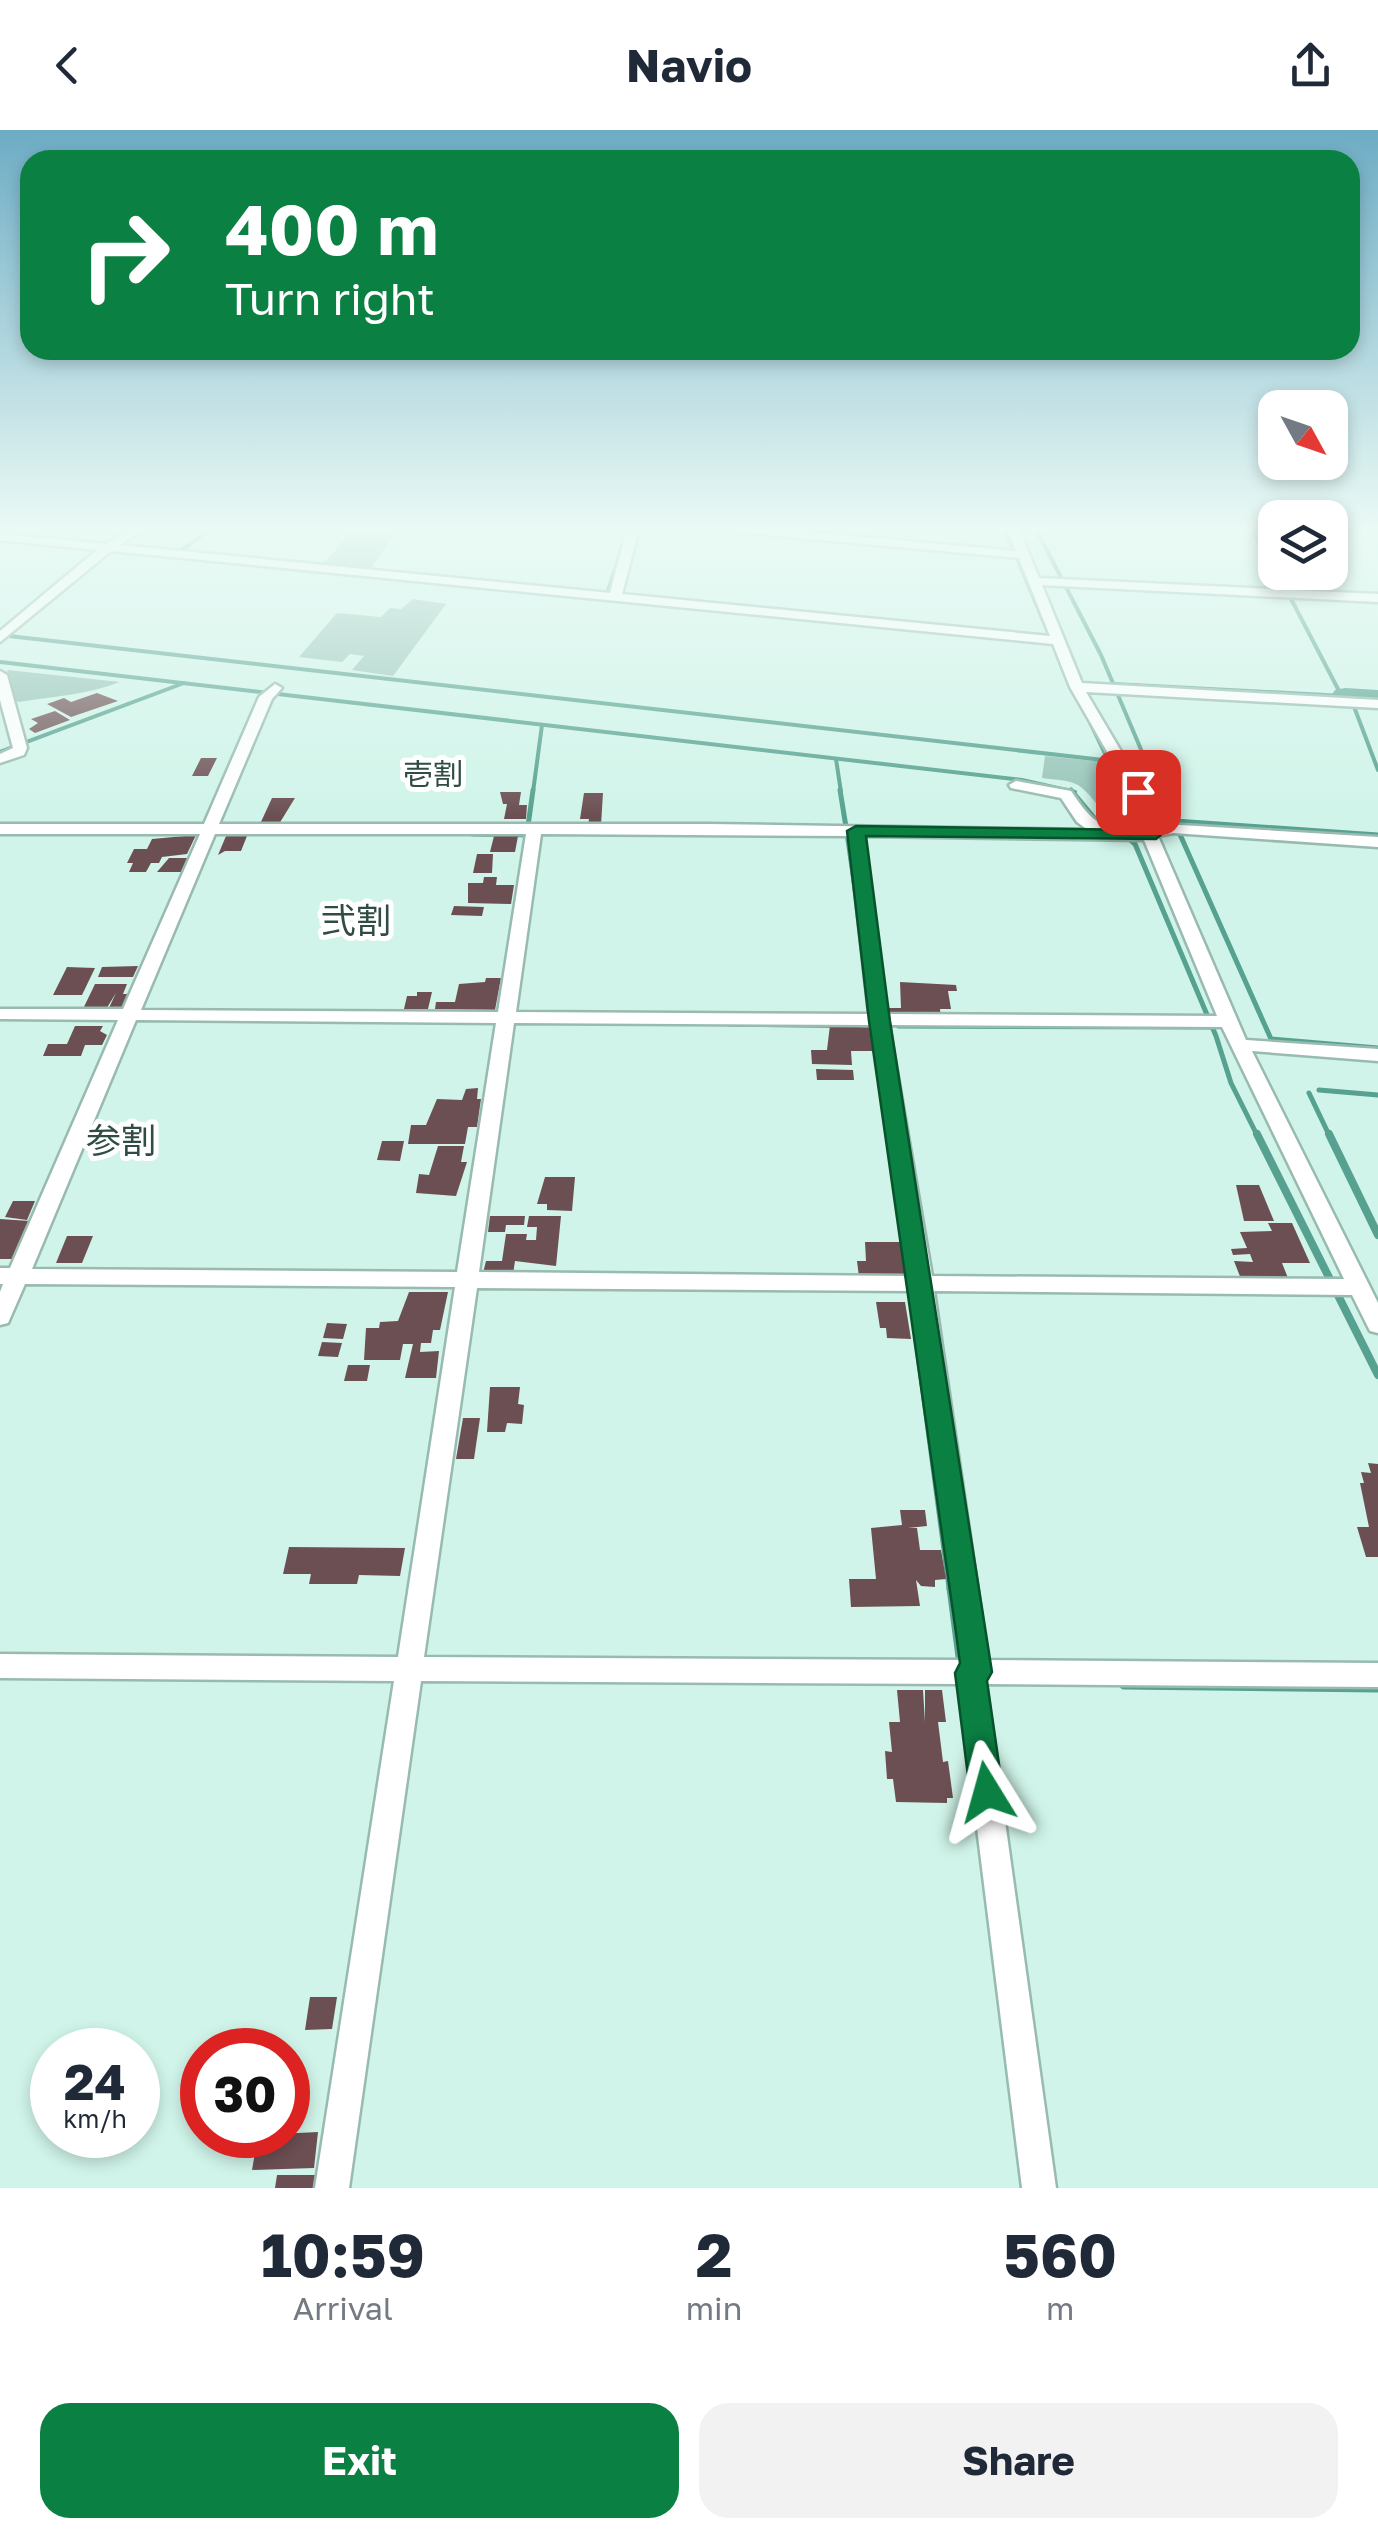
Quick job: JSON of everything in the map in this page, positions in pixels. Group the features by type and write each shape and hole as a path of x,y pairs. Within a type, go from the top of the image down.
{"street":[{"path":"899,625 1055,641"},
{"path":"1049,625 1144,832 1216,1022 1240,1045 1344,1287 1378,1325"},
{"path":"0,674 19,745 19,752 0,759"},
{"path":"1077,686 1378,704"},
{"path":"0,1316 9,1276 272,692"},
{"path":"1016,785 1066,794 1082,819 1144,832"},
{"path":"0,829 533,834 1144,832 1378,842"},
{"path":"856,833 914,1284 974,1672 1040,2188"},
{"path":"332,2188 533,834"},
{"path":"0,1014 1216,1022"},
{"path":"1240,1045 1378,1055"},
{"path":"9,1276 914,1284 1138,1282 1344,1287"},
{"path":"0,1666 406,1675 1378,1675"}],"green space":[{"path":"327,625 431,625 393,676 352,670 364,656 350,654 342,662 299,657"},
{"path":"7,670 120,682 19,702 14,700"},
{"path":"1045,756 1114,763 1148,822 1111,822 1078,785 1042,778"}],"building":[{"path":"97,693 118,701 71,717 47,704 64,698 71,702"},
{"path":"55,711 70,720 35,733 29,729 38,723 31,719"},
{"path":"201,758 217,758 208,776 192,776"},
{"path":"500,792 521,792 519,805 527,805 526,819 504,819 507,804 503,804"},
{"path":"584,793 603,793 601,825 588,825 589,819 580,819"},
{"path":"272,798 295,798 279,824 260,824"},
{"path":"196,835 187,854 162,857 159,863 151,863 146,872 129,872 133,863 127,863 134,849 147,849 152,839"},
{"path":"226,836 247,836 241,851 218,855"},
{"path":"494,836 518,836 515,852 490,852"},
{"path":"477,854 493,854 492,873 473,873"},
{"path":"169,858 188,858 181,872 157,872"},
{"path":"484,877 497,877 496,885 514,885 511,904 468,903 468,883 483,883"},
{"path":"454,906 484,907 482,916 451,915"},
{"path":"138,966 133,977 98,977 102,967"},
{"path":"67,967 95,968 82,995 53,995"},
{"path":"486,978 501,978 495,1010 435,1009 436,1002 455,1002 459,984 485,982"},
{"path":"900,982 956,985 957,991 948,991 951,1009 940,1009 941,1017 885,1019 884,1008 901,1008"},
{"path":"95,984 127,984 123,994 129,994 120,1012 107,1012 116,993 105,1011 82,1011"},
{"path":"417,992 432,992 428,1009 404,1009 407,996 417,996"},
{"path":"830,1025 872,1028 874,1051 851,1051 852,1065 812,1064 811,1050 827,1050"},
{"path":"75,1026 103,1026 100,1031 107,1035 102,1045 85,1045 81,1056 43,1056 48,1044 67,1044"},
{"path":"816,1069 853,1070 854,1080 817,1080"},
{"path":"478,1088 477,1099 481,1099 477,1127 468,1127 465,1144 408,1144 411,1125 426,1125 437,1099 462,1100 466,1089"},
{"path":"382,1141 404,1141 400,1161 377,1160"},
{"path":"438,1146 464,1146 461,1162 467,1162 456,1196 416,1193 419,1174 429,1175"},
{"path":"545,1177 575,1177 572,1211 547,1210 547,1204 537,1204"},
{"path":"1236,1185 1259,1185 1274,1221 1244,1221"},
{"path":"13,1201 35,1201 27,1220 5,1217"},
{"path":"490,1216 525,1216 524,1225 506,1225 505,1232 488,1232"},
{"path":"529,1216 561,1216 556,1266 515,1261 513,1274 483,1273 486,1261 502,1261 506,1234 527,1234 526,1240 536,1240 537,1227 527,1227"},
{"path":"0,1219 30,1221 12,1259 0,1259"},
{"path":"1268,1223 1292,1223 1310,1263 1282,1263 1288,1278 1241,1279 1234,1261 1253,1262 1250,1254 1233,1255 1231,1249 1247,1248 1240,1232 1272,1231"},
{"path":"67,1236 93,1236 82,1263 56,1263"},
{"path":"865,1242 902,1242 906,1276 859,1277 857,1261 866,1261"},
{"path":"409,1292 448,1292 440,1330 433,1330 431,1343 421,1343 420,1352 439,1351 436,1378 405,1378 413,1344 403,1344 400,1360 364,1360 366,1328 398,1321"},
{"path":"876,1302 905,1302 911,1339 887,1338 886,1328 880,1328"},
{"path":"327,1323 347,1324 343,1339 323,1338"},
{"path":"322,1342 342,1343 338,1357 318,1356"},
{"path":"348,1365 370,1365 367,1381 344,1381"},
{"path":"490,1387 520,1387 518,1404 524,1405 522,1424 507,1423 505,1432 487,1432"},
{"path":"463,1418 480,1418 474,1459 456,1459"},
{"path":"1368,1463 1378,1464 1378,1557 1366,1557 1357,1527 1369,1527 1360,1483 1364,1483 1361,1472 1371,1473"},
{"path":"900,1510 925,1510 927,1526 908,1528 917,1528 920,1550 941,1550 946,1579 935,1580 935,1587 921,1586 916,1580 920,1606 851,1607 849,1579 876,1579 871,1528 902,1525"},
{"path":"289,1547 405,1548 400,1576 359,1575 357,1584 309,1584 311,1574 283,1574"},
{"path":"897,1690 923,1690 925,1722 925,1690 942,1690 946,1722 938,1722 953,1798 947,1798 947,1803 896,1802 893,1779 887,1779 885,1751 892,1752 889,1722 900,1722"},
{"path":"310,1997 337,1997 332,2029 305,2028"},
{"path":"310,2132 318,2132 314,2168 252,2170 254,2158 310,2158"},
{"path":"277,2175 315,2175 313,2188 275,2188"}],"waterway":[{"path":"1045,625 1050,637"},
{"path":"1086,625 1159,792"},
{"path":"1305,625 1345,696"},
{"path":"9,636 1112,761"},
{"path":"0,662 184,683"},
{"path":"0,752 184,683"},
{"path":"184,683 1022,780 1072,791"},
{"path":"1114,684 1345,696"},
{"path":"1345,696 1353,704 1378,770"},
{"path":"1345,696 1378,698"},
{"path":"1087,716 1108,760"},
{"path":"533,792 542,725"},
{"path":"836,759 841,792"},
{"path":"1133,762 1145,763"},
{"path":"528,826 533,790"},
{"path":"840,790 846,827"},
{"path":"1158,790 1169,819 1164,819"},
{"path":"1072,791 1096,820 1119,830 1135,844 1216,1036 1231,1083 1258,1137"},
{"path":"1174,821 1271,1039 1378,1048"},
{"path":"1175,821 1378,835"},
{"path":"1120,830 1145,825"},
{"path":"847,833 856,895"},
{"path":"472,834 530,835"},
{"path":"729,1024 876,1026"},
{"path":"898,1026 1212,1027"},
{"path":"1319,1090 1378,1095"},
{"path":"1309,1093 1330,1137"},
{"path":"1257,1134 1378,1375"},
{"path":"1329,1134 1378,1235"},
{"path":"904,1237 951,1591"},
{"path":"951,1588 960,1657"},
{"path":"1124,1685 1378,1688"}],"district":[{"name":"壱割","path":"433,774"},
{"name":"弐割","path":"356,920"},
{"name":"参割","path":"121,1140"}],"route":[{"path":"987,1792 971,1673 976,1672 971,1633 922,1283 880,1021 856,831 1150,835 1159,829 1138,792"}]}
